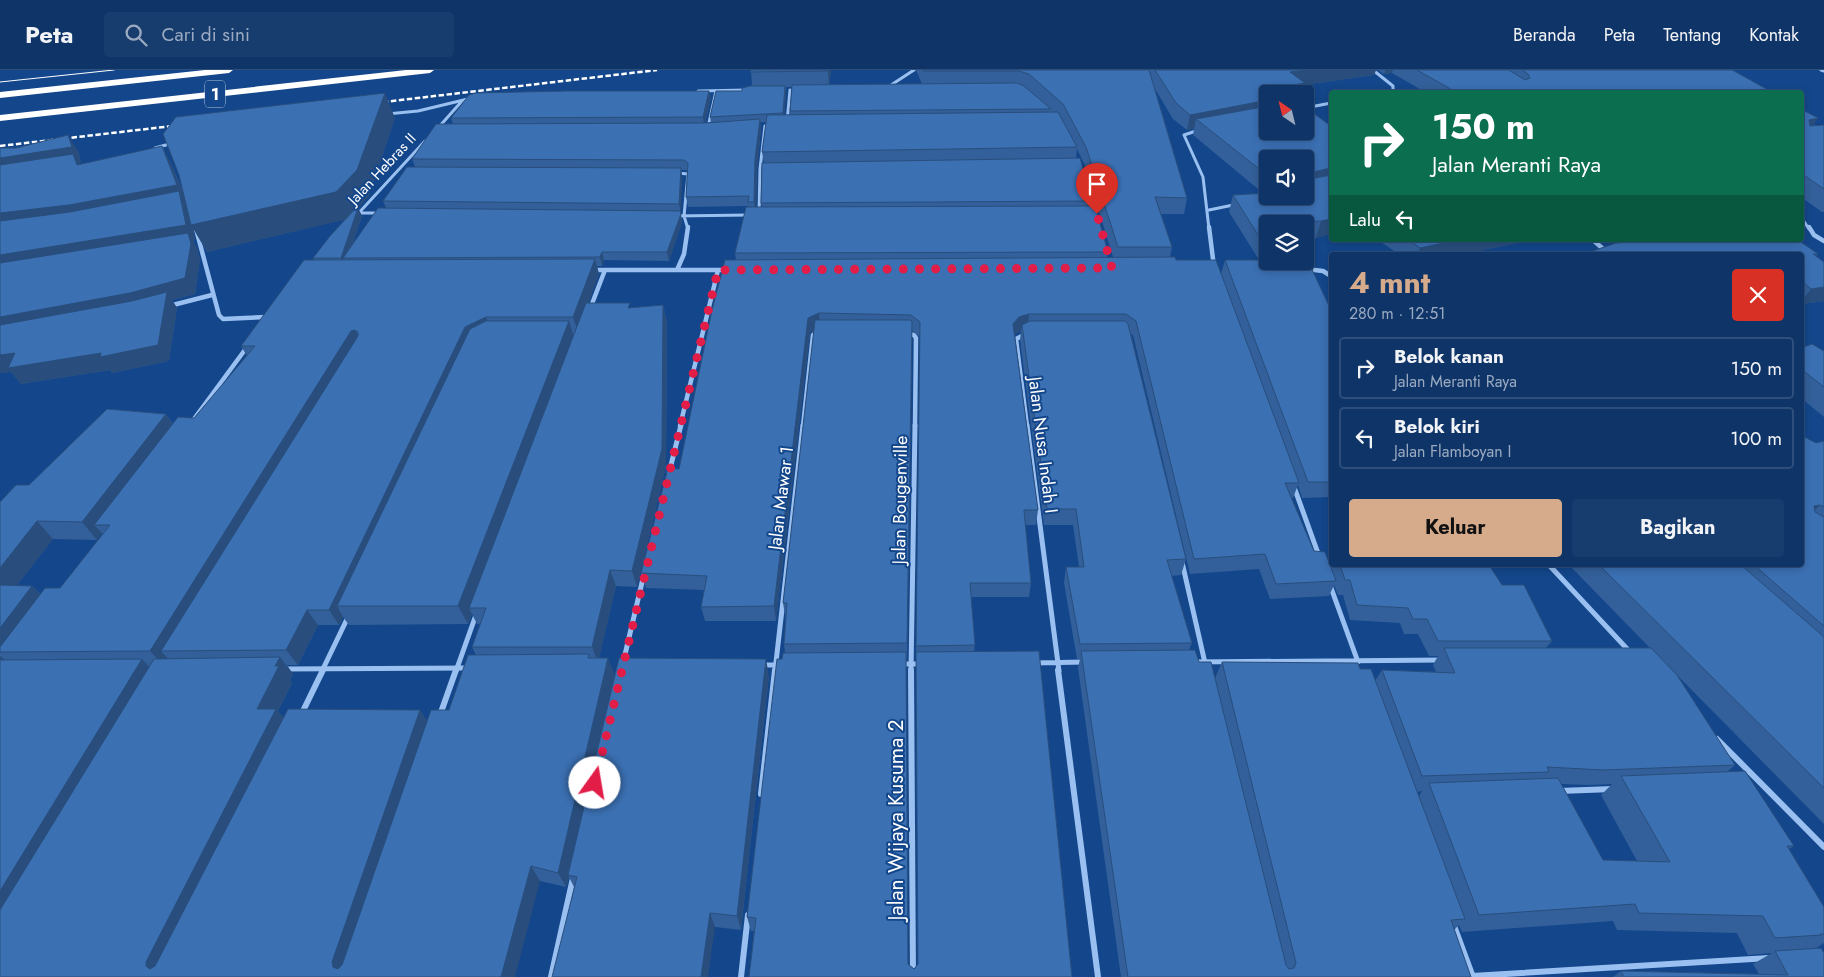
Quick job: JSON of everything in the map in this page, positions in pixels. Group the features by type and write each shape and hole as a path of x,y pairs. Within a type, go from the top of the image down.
{"highway":[{"path":"37,81 140,70"},
{"name":"1","path":"0,95 229,70"},
{"name":"1","path":"0,108 346,70"},
{"name":"1","path":"0,118 430,70"}],"street":[{"path":"893,90 884,90 914,70"},
{"path":"1373,70 1393,86 1393,90"},
{"path":"696,91 753,90"},
{"path":"780,90 799,90"},
{"path":"786,124 790,90"},
{"path":"716,91 707,129 717,128"},
{"path":"381,115 418,111 478,98"},
{"name":"Jalan Hebras II","path":"446,130 436,130 464,100"},
{"path":"1314,106 1329,103"},
{"path":"779,124 796,124"},
{"path":"756,127 772,125"},
{"path":"759,214 760,169 765,126"},
{"path":"1202,129 1184,135 1203,177 1214,268 1218,277"},
{"name":"Jalan Hebras II","path":"353,219 429,137"},
{"path":"152,149 182,140"},
{"path":"167,144 170,152"},
{"path":"760,169 770,168"},
{"path":"396,172 406,172"},
{"path":"674,173 688,174 684,216 688,226 688,237 684,254 677,270"},
{"path":"1084,173 1097,214 1087,214"},
{"path":"1208,210 1245,203"},
{"path":"359,213 388,213"},
{"path":"664,216 768,214"},
{"path":"194,219 212,295 219,315 223,319 268,317"},
{"path":"1804,221 1814,235 1824,241"},
{"path":"1594,242 1606,252"},
{"path":"189,245 199,244"},
{"path":"1205,268 1223,268"},
{"path":"1309,277 1304,269 1323,271 1329,275"},
{"path":"586,270 738,270"},
{"path":"588,316 605,270"},
{"path":"666,482 718,270"},
{"path":"159,309 212,295"},
{"path":"263,324 274,310"},
{"name":"Jalan Mawar 1","path":"760,802 814,334 829,332"},
{"name":"Jalan Nusa Indah I","path":"1028,333 1020,335 1016,339 1058,663"},
{"name":"Jalan Bougenville","path":"902,334 916,337 911,664"},
{"path":"192,422 252,339"},
{"path":"1292,480 1322,563"},
{"path":"1180,556 1207,671"},
{"path":"1551,567 1636,659 1626,659"},
{"path":"622,666 645,570"},
{"path":"1328,580 1360,669"},
{"path":"437,724 480,603"},
{"path":"298,722 349,615"},
{"path":"1185,662 1447,660"},
{"path":"1029,663 1097,662"},
{"path":"1058,663 1098,977"},
{"path":"892,664 931,664"},
{"name":"Jalan Wijaya Kusuma 2","path":"911,664 913,977"},
{"path":"756,665 795,665"},
{"path":"612,666 631,666"},
{"path":"275,670 475,668"},
{"path":"1712,735 1824,847"},
{"path":"1751,784 1761,784"},
{"path":"1555,791 1623,789"},
{"path":"551,977 575,870"},
{"path":"742,977 749,909"},
{"path":"1450,913 1472,976 1775,958"}],"building":[{"path":"751,70 828,70 828,71 750,72"},
{"path":"923,70 1149,70 1187,198 1155,197 1172,247 1118,247 1086,147 1063,104 1029,74 1019,71"},
{"path":"1155,70 1307,70 1290,72 1305,83 1259,85 1259,102 1190,115 1176,103"},
{"path":"1417,70 1509,70 1525,80 1530,78 1522,70 1732,70 1768,90 1452,90"},
{"path":"1017,83 1024,86 1051,109 790,111 792,85"},
{"path":"750,86 785,86 783,113 710,117 716,91 742,91 742,88"},
{"path":"709,91 703,117 451,118 469,95 476,93"},
{"path":"385,93 357,170 336,192 191,225 179,175 163,134 176,117"},
{"path":"1259,108 1259,140 1314,140 1314,114 1329,125 1329,168 1314,172 1314,150 1259,150 1259,169 1196,119"},
{"path":"1804,111 1818,118 1809,120 1810,126 1824,125 1824,189 1804,175"},
{"path":"1058,112 1077,147 762,152 767,115"},
{"path":"760,119 755,159 754,202 748,202 749,196 686,197 688,163 684,160 412,159 436,124 706,123"},
{"path":"68,135 72,147 0,158 0,148 16,148"},
{"path":"162,146 177,185 69,205 0,213 0,165 73,154 77,165"},
{"path":"1080,158 1092,201 761,203 762,163"},
{"path":"407,167 681,168 679,204 383,201"},
{"path":"1329,175 1329,219 1314,221 1314,215 1259,215 1259,236 1233,195 1259,194 1259,205 1314,205 1314,178"},
{"path":"179,191 186,225 0,255 0,221 70,212"},
{"path":"1095,206 1108,252 735,253 746,207"},
{"path":"358,208 341,258 313,258 330,236"},
{"path":"378,208 680,211 681,214 667,252 602,252 600,257 343,258"},
{"path":"188,233 191,244 185,278 130,293 0,317 0,263"},
{"path":"1412,242 1448,242 1420,248"},
{"path":"1801,242 1818,254 1813,254 1824,262 1824,287 1811,289 1804,283 1804,252 1590,252 1621,243"},
{"path":"1175,257 1176,260 1216,260 1299,483 1285,483 1314,551 1325,552 1329,567 1331,567 1336,581 1276,584 1265,554 1194,559 1136,321 1126,314 1029,314 1019,317 1013,324 1038,510 1024,510 1031,583 970,583 975,645 916,646 920,322 911,315 819,313 808,318 774,606 701,607 707,576 641,573 668,468 679,469 712,310 725,260"},
{"path":"595,259 573,317 486,317 465,327 329,610 307,610 286,650 161,651 358,336 358,332 355,330 351,331 150,651 0,652 0,647 45,588 60,588 110,525 94,525 178,417 194,418 255,346 241,346 304,260"},
{"path":"1225,260 1259,260 1259,270 1312,270 1329,306 1329,482 1308,482"},
{"path":"167,292 158,345 100,357 101,353 8,368 15,353 0,355 0,325 132,301"},
{"path":"586,303 630,303 628,308 663,305 662,449 632,571 610,570 592,647 472,647 486,608 469,608"},
{"path":"815,320 910,320 912,322 907,643 784,644 787,603 783,603"},
{"path":"486,321 569,321 458,606 337,606 470,329"},
{"path":"1030,321 1125,321 1128,324 1186,559 1167,560 1192,643 1080,644 1066,567 1084,567 1076,509 1047,509 1022,325"},
{"path":"1812,344 1824,351 1824,387 1804,371 1804,347"},
{"path":"107,409 166,414 82,522 37,521 0,568 0,502 16,485 29,485"},
{"path":"1804,437 1816,443 1824,441 1824,507 1820,505 1814,506 1815,512 1824,517 1824,626 1756,567 1804,567"},
{"path":"1341,567 1490,567 1502,585 1524,585 1552,641 1438,641 1427,619 1413,619 1408,608 1357,605 1350,580 1345,580"},
{"path":"1601,567 1743,567 1824,637 1824,788"},
{"path":"0,585 32,586 0,628"},
{"path":"1444,648 1651,648 1677,675 1735,765 1603,770 1547,767 1549,772 1422,776 1382,670 1455,673"},
{"path":"1195,650 1199,662 1211,662 1286,965 1289,969 1294,968 1296,963 1222,662 1358,663 1360,669 1371,669 1465,919 1451,920 1471,977 1128,977 1081,651"},
{"path":"1039,651 1072,977 749,977 756,918 747,917 777,659 782,659 783,653 906,652 908,964 914,969 918,964 916,652"},
{"path":"589,654 588,658 608,658 558,873 531,866 501,977 0,977 0,910 154,659 280,657 275,666 279,666 257,709 276,709 146,962 146,966 150,969 155,966 288,709 420,710 332,962 333,967 338,969 342,965 431,710 449,710 468,655"},
{"path":"619,658 766,659 737,916 710,913 701,977 552,977 577,877 568,875"},
{"path":"142,659 0,891 0,660"},
{"path":"1745,771 1794,846 1787,846 1824,907 1824,934 1775,938 1763,916 1639,913 1635,904 1479,915 1429,783 1558,778 1603,860 1670,862 1621,776"},
{"path":"1821,948 1824,953 1824,977 1624,977 1621,971 1788,975 1775,951"}],"tram line":[{"path":"0,82 114,70"}],"railway":[{"path":"375,103 657,70"},
{"path":"0,146 181,125"}],"route":[{"path":"595,783 718,270 1112,268 1097,214"}]}
